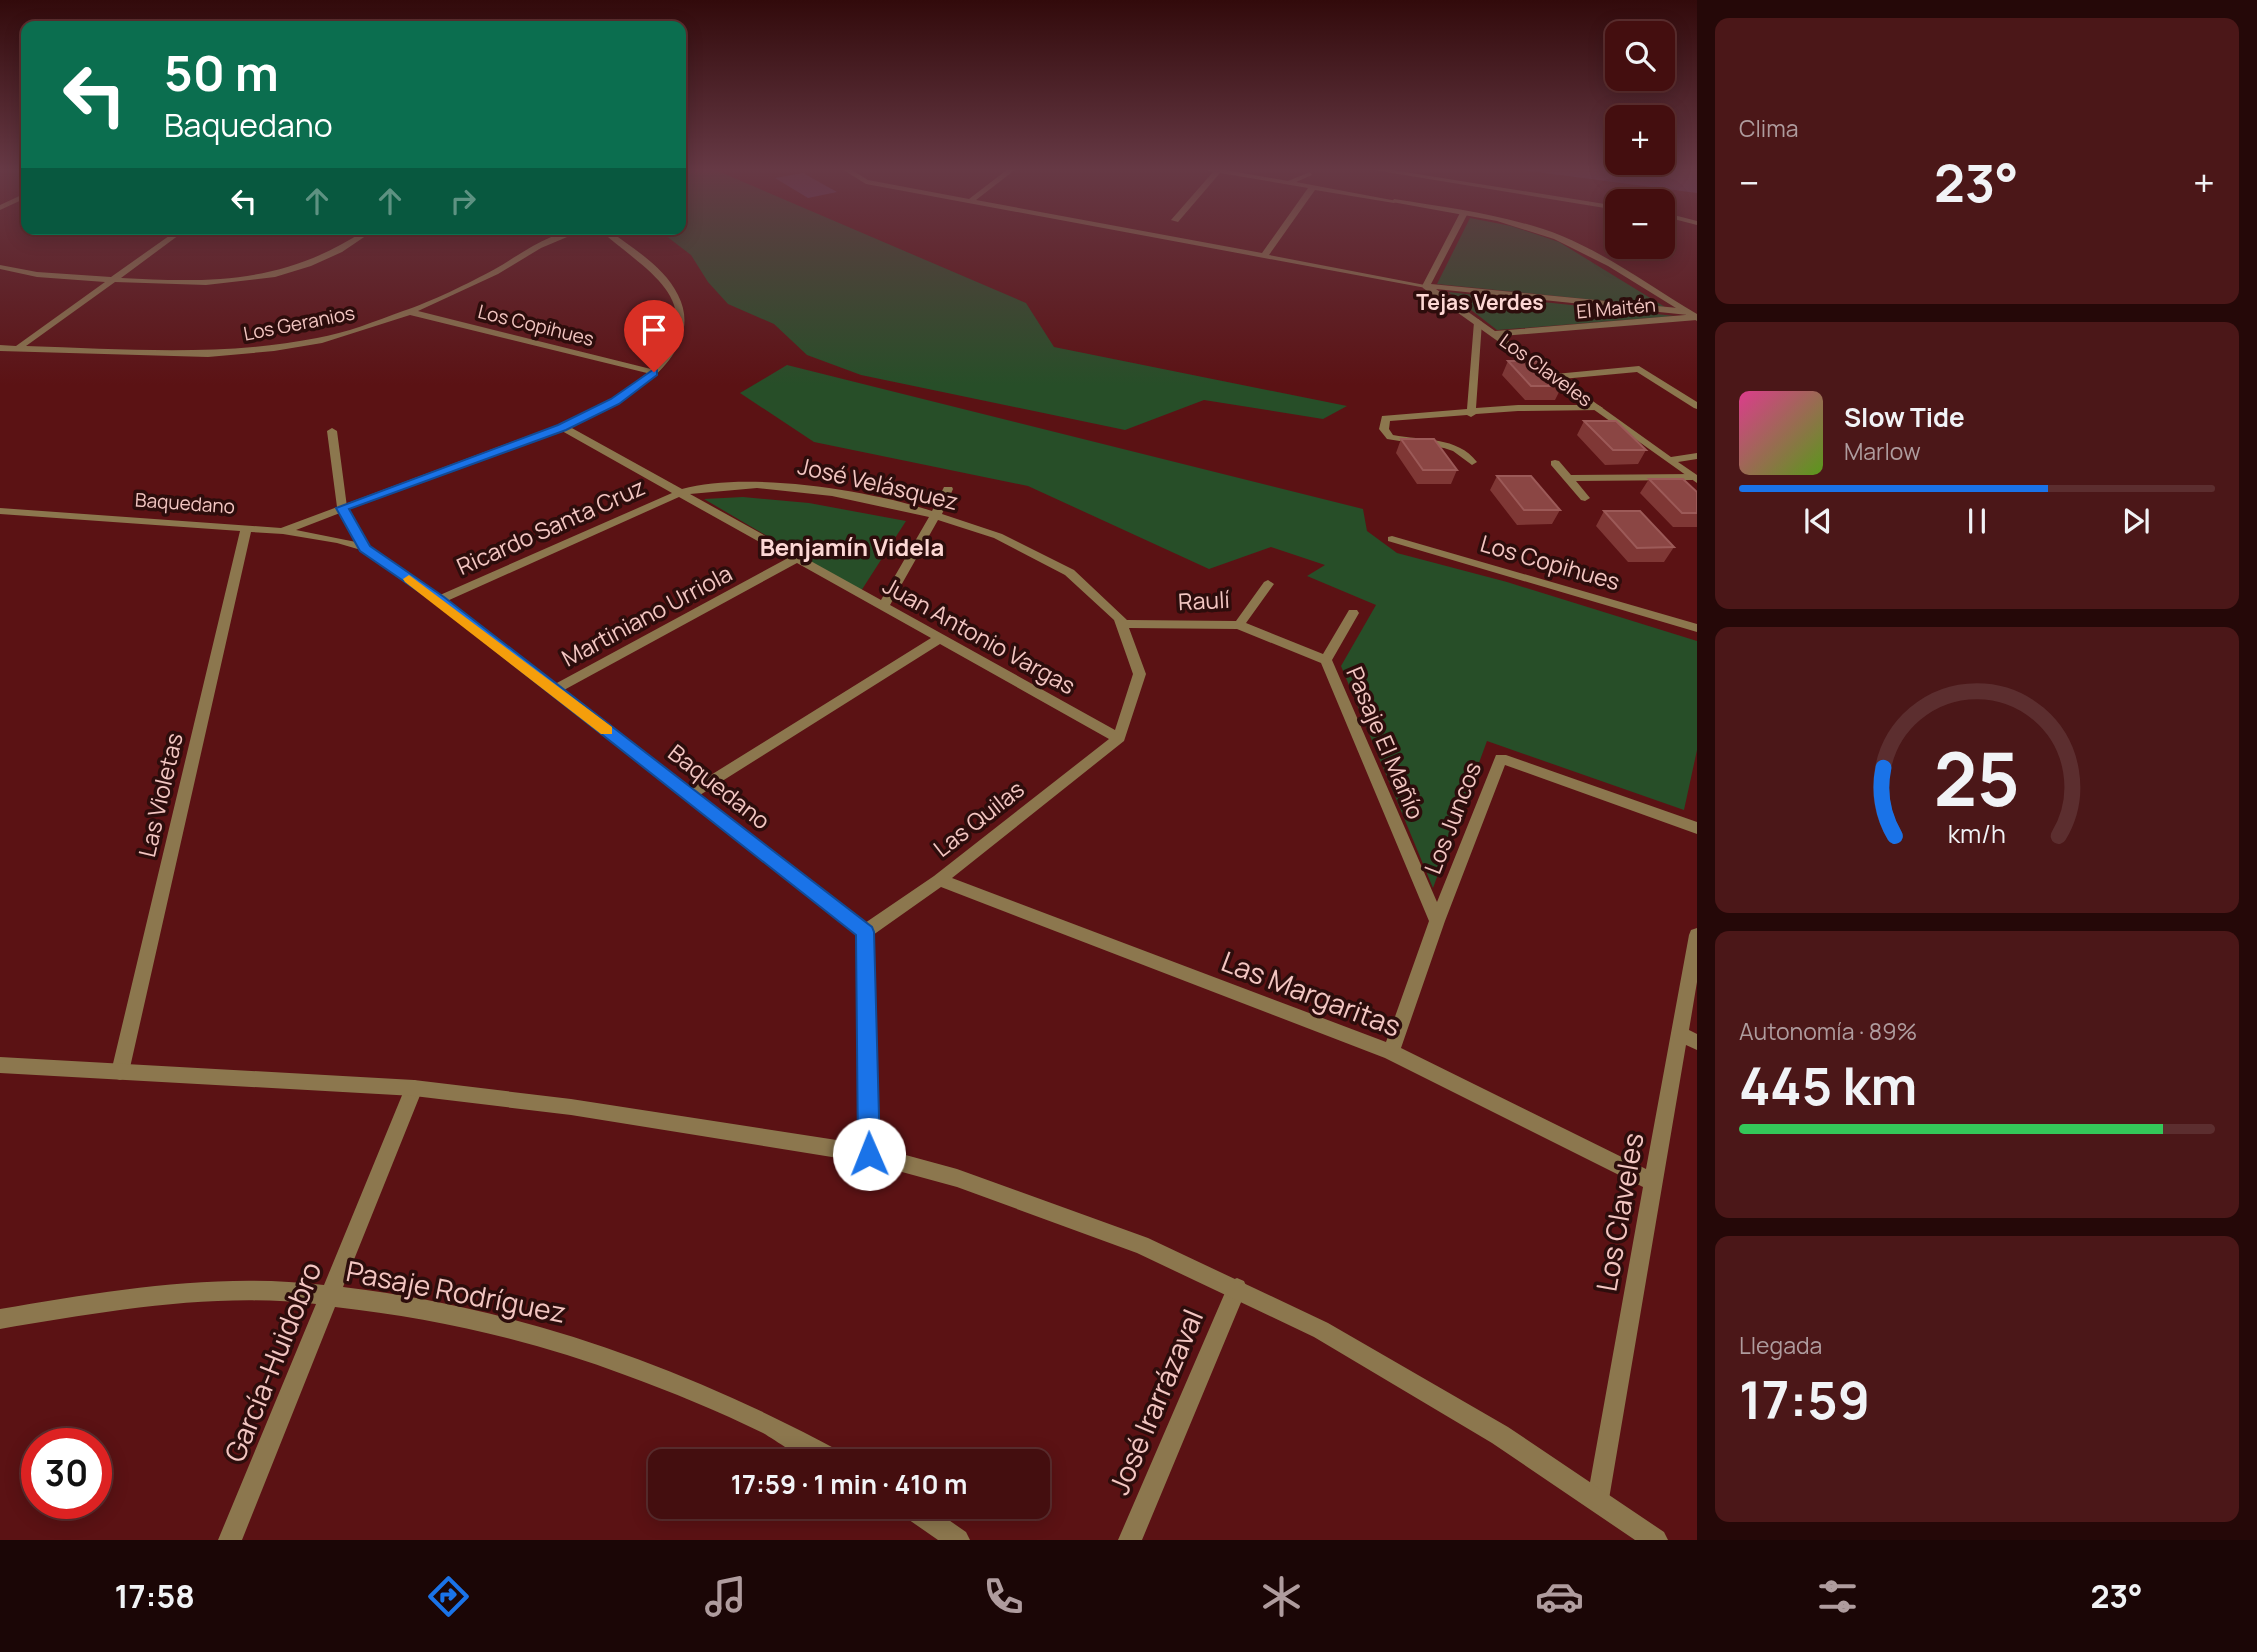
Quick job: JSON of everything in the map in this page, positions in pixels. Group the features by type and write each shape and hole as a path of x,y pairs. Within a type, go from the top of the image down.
{"street":[{"path":"20,346 165,241"},
{"path":"0,267 35,274 204,283 262,277 319,261 351,241"},
{"name":"Los Geranios","path":"0,348 20,346 208,354 322,340 410,312 495,272 552,241"},
{"path":"283,531 562,427 615,401 654,372 667,356 678,333 680,322 677,301 664,282 617,241"},
{"path":"1183,241 1426,286 1694,316"},
{"path":"1264,256 1275,241"},
{"path":"1426,286 1449,241"},
{"path":"1565,241 1694,316"},
{"name":"Los Claveles","path":"1426,286 1695,478"},
{"name":"Los Copihues","path":"410,312 654,372"},
{"name":"El Maitén","path":"1495,334 1694,316"},
{"path":"1471,414 1478,322"},
{"path":"1556,377 1639,369 1697,406"},
{"path":"1472,462 1468,454 1455,447 1391,437 1384,429 1385,418 1471,414 1518,408 1598,408"},
{"name":"Juan Antonio Vargas","path":"562,427 1119,738"},
{"path":"332,431 342,508"},
{"path":"1669,460 1697,456"},
{"path":"1555,463 1585,498"},
{"path":"1567,478 1695,478"},
{"name":"José Velásquez","path":"680,493 723,485 785,485 936,515 995,536 1067,570 1100,595 1125,624 1137,651 1140,686 1133,713 1119,738"},
{"path":"883,607 948,489"},
{"name":"Ricardo Santa Cruz","path":"439,600 680,493"},
{"name":"Baquedano","path":"342,508 365,548"},
{"name":"Baquedano","path":"0,511 283,531 339,540 365,548 439,600 865,932"},
{"name":"Las Violetas","path":"120,1072 246,528"},
{"name":"Los Copihues","path":"1392,539 1697,628"},
{"name":"Martiniano Urriola","path":"554,690 797,558"},
{"name":"Raulí","path":"1125,624 1238,625 1268,584"},
{"name":"Pasaje El Mañío","path":"1326,660 1353,613"},
{"name":"Pasaje El Mañío","path":"1238,625 1326,660 1437,921"},
{"path":"689,795 939,639"},
{"name":"Las Quilas","path":"865,932 939,880 1119,738"},
{"name":"Los Juncos","path":"1391,1052 1437,921 1500,758 1697,828"},
{"name":"Las Margaritas","path":"939,880 1391,1052 1653,1182"},
{"path":"865,932 869,1154"},
{"name":"Los Claveles","path":"1598,1499 1653,1182 1688,1038 1697,935"},
{"path":"0,1065 414,1088 571,1107 869,1154 957,1178 1141,1244 1237,1288 1408,1379 1598,1499 1656,1540"},
{"name":"García-Huidobro","path":"230,1540 414,1088"},
{"name":"José Irarrázaval","path":"1130,1540 1237,1288"},
{"name":"Pasaje Rodríguez","path":"0,1319 121,1300 236,1291 330,1297 412,1308 494,1325 576,1347 657,1376 728,1407 811,1449"},
{"path":"927,1519 958,1540"}],"green space":[{"path":"673,241 881,241 1026,303 1054,347 1347,406 1323,419 1204,400 1125,430 861,375 807,355 774,324 728,304 708,282 691,255"},
{"path":"1459,241 1556,241 1665,307 1437,284"},
{"path":"1448,292 1675,316 1497,330"},
{"path":"787,365 1363,509 1367,531 1397,553 1507,582 1697,641 1697,750 1684,810 1487,741 1433,888 1341,666 1376,605 1307,576 1325,565 1271,547 1209,569 1028,486 814,442 740,393"},
{"path":"743,497 809,503 906,521 861,591 704,499"}],"building":[{"path":"1508,361 1537,361 1562,386 1531,386"},
{"path":"1584,421 1616,421 1646,450 1613,450"},
{"path":"1401,439 1434,439 1457,470 1423,470"},
{"path":"1497,476 1531,476 1560,510 1524,510"},
{"path":"1649,479 1683,479 1697,492 1697,513 1682,513"},
{"path":"1604,511 1640,511 1674,547 1637,548"}],"slow traffic":[{"path":"409,579 606,731"}],"district":[{"name":"Tejas Verdes","path":"1480,303"},
{"name":"Benjamín Videla","path":"852,548"}],"route":[{"path":"654,372 615,401 562,427 342,508 365,548 439,600 865,932 869,1154"}]}
